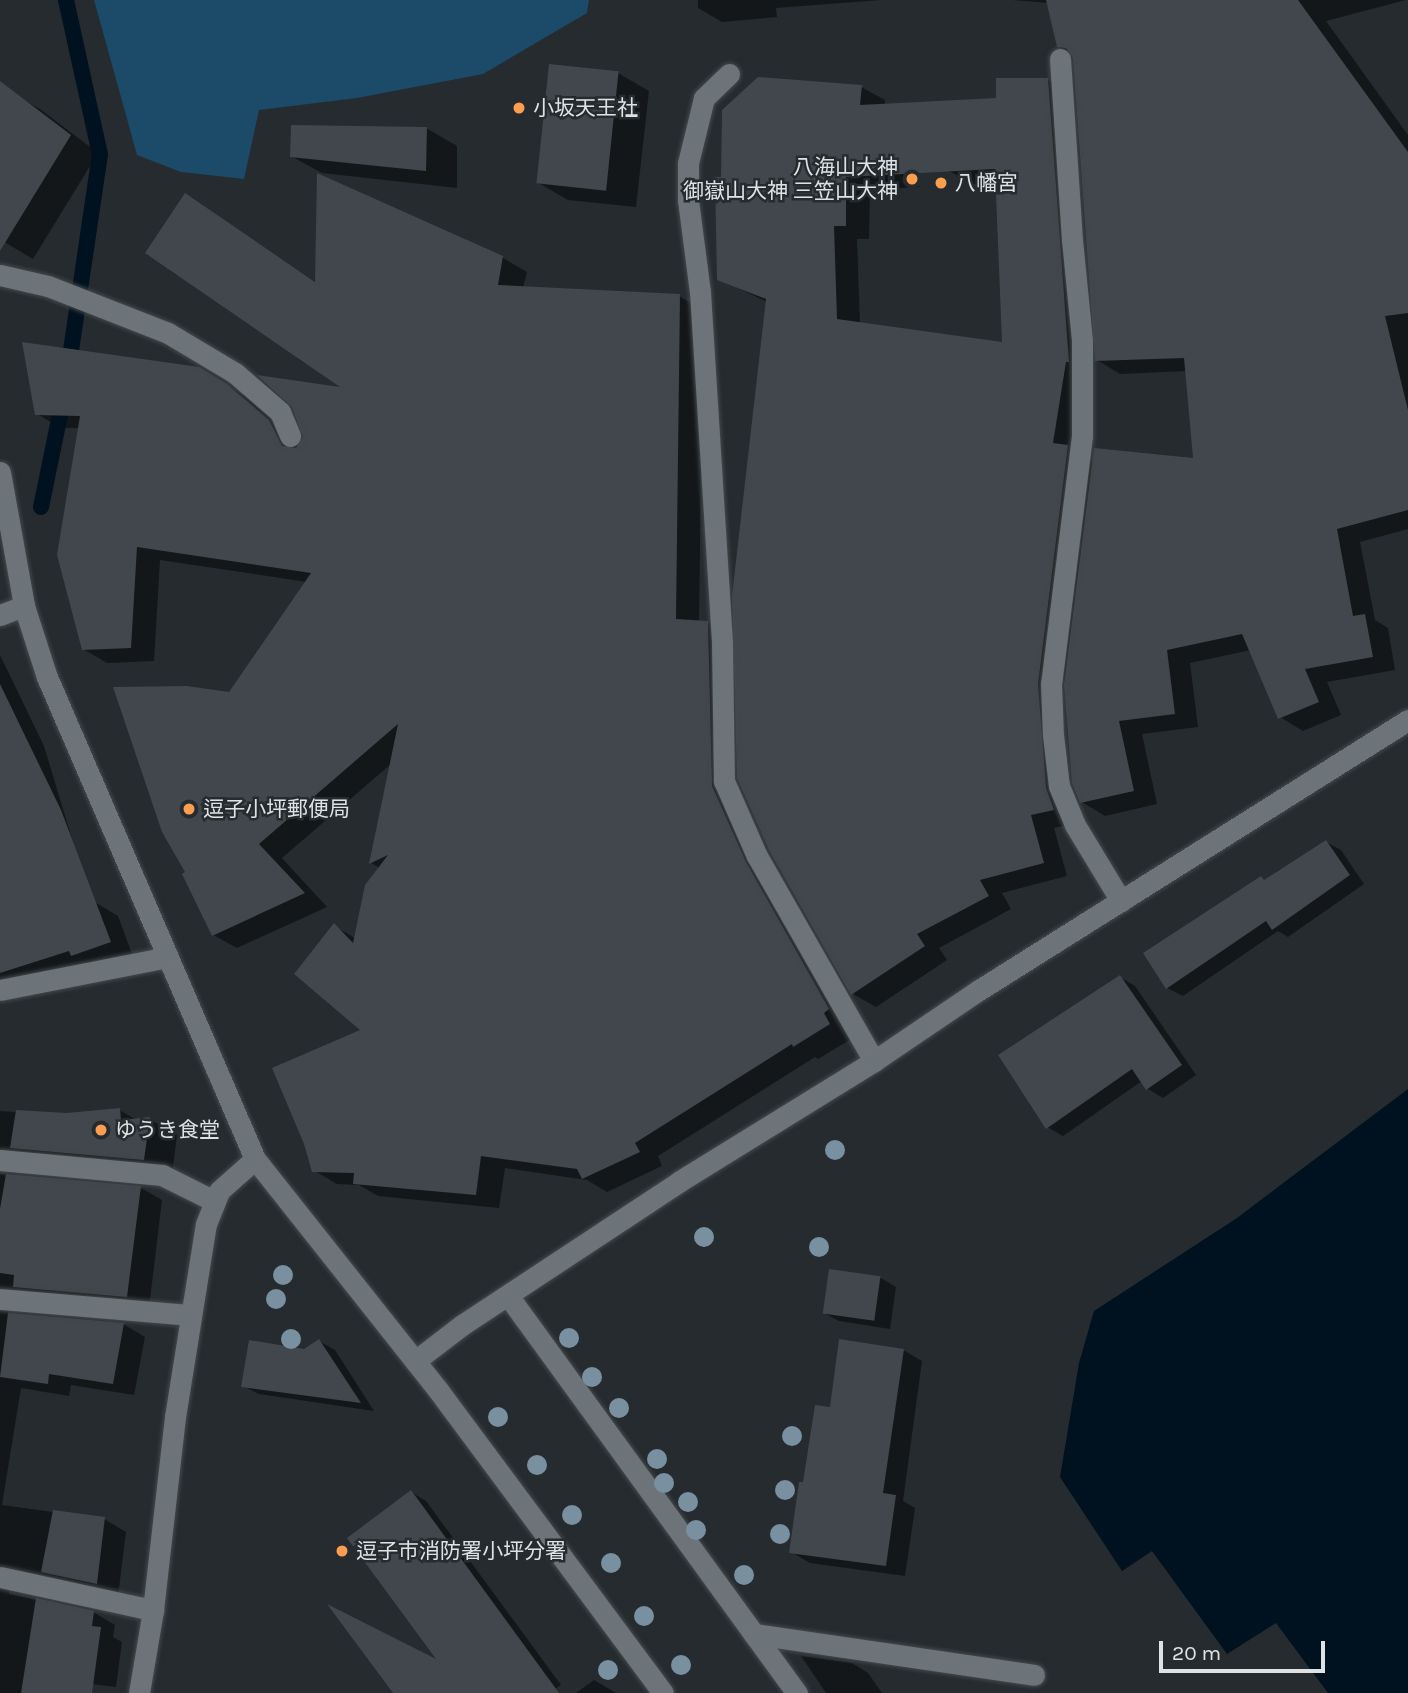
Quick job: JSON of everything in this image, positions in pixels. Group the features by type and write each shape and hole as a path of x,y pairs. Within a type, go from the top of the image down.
{"street":[{"path":"1060,59 1072,240 1082,341 1082,436 1051,684 1053,735 1059,786 1064,799 1075,825 1121,901"},
{"path":"729,74 704,98 688,163 688,200 700,292 722,642 724,781 757,856 874,1061"},
{"path":"0,275 48,286 168,333 235,373 280,412 290,436"},
{"path":"0,472 24,606 47,677 255,1159 415,1361 663,1693"},
{"path":"0,615 24,606"},
{"path":"415,1361 462,1325 509,1297 680,1181 874,1061 1408,720"},
{"path":"0,990 168,957"},
{"path":"139,1693 153,1610 190,1315 206,1224 219,1191 255,1159"},
{"path":"0,1160 162,1175 214,1201"},
{"path":"509,1297 797,1693"},
{"path":"0,1299 190,1315"},
{"path":"0,1577 153,1610"},
{"path":"754,1634 1034,1675"}],"shaded area":[{"path":"94,0 589,0 587,13 483,74 357,98 259,110 244,179 181,172 137,155"},
{"path":"1408,1089 1408,1693 1328,1693 1276,1623 1227,1654 1152,1551 1122,1571 1060,1477 1079,1363 1094,1311 1237,1218"}],"building":[{"path":"1046,0 1298,0 1408,152 1408,313 1385,316 1408,410 1408,510 1337,529 1353,616 1365,614 1373,657 1305,669 1319,702 1278,719 1242,634 1167,650 1175,714 1119,721 1134,791 1080,803 1072,783 1064,685 1094,448 1193,458 1184,358 1095,361 1073,58 1066,48 1057,47"},
{"path":"549,64 619,71 606,191 536,183"},
{"path":"758,77 862,85 860,105 996,98 996,78 1048,78 1069,362 1066,362 1053,443 1068,445 1038,684 1046,788 1054,810 1031,815 1044,863 980,880 989,896 917,934 925,946 851,995 769,850 737,778 732,596 766,299 717,280 715,177 721,177 722,110","holes":["995,169 1002,342 837,319 834,226 846,226 846,177"]},
{"path":"0,81 71,135 0,251"},
{"path":"291,125 427,127 426,171 290,157"},
{"path":"317,173 503,256 498,285 680,294 676,619 708,621 712,786 746,862 829,1009 824,1013 830,1024 793,1047 792,1044 635,1143 640,1152 582,1179 577,1169 481,1156 476,1195 353,1184 354,1173 312,1172 304,1144 272,1068 360,1030 294,974 334,923 353,943 365,885 388,855 369,864 398,724 259,844 305,893 212,936 182,874 185,872 162,832 113,687 187,686 229,692 311,573 137,547 131,648 82,650 57,555 80,416 35,415 22,342 199,367 227,384 269,420 282,446 296,448 303,437 292,407 257,375 340,387 145,253 185,193 315,282"},
{"path":"0,684 61,810 111,942 71,956 69,951 0,973"},
{"path":"1326,840 1350,875 1272,930 1266,921 1166,989 1143,953 1261,876 1264,880"},
{"path":"1120,975 1182,1065 1146,1090 1132,1069 1046,1129 998,1055"},
{"name":"ゆうき食堂","path":"120,1108 121,1120 150,1117 144,1160 10,1148 16,1110 67,1113"},
{"path":"6,1174 141,1186 127,1297 13,1287 14,1275 0,1273 0,1209"},
{"path":"829,1269 880,1276 874,1321 823,1314"},
{"path":"8,1313 124,1323 113,1384 49,1374 48,1384 0,1377"},
{"path":"319,1339 361,1403 241,1387 249,1340 304,1349"},
{"path":"839,1339 904,1349 883,1493 896,1495 886,1566 789,1553 799,1482 803,1482 815,1405 830,1407"},
{"path":"411,1490 559,1693 393,1693 327,1604 436,1659 347,1538"},
{"path":"53,1510 105,1517 97,1584 41,1572"},
{"path":"36,1598 94,1611 92,1626 101,1627 92,1693 21,1693"}],"waterway":[{"path":"66,0 100,154 68,370"},
{"path":"41,507 64,395"}],"place":[{"name":"小坂天王社","path":"519,108"},
{"name":"八海山大神 御嶽山大神 三笠山大神","path":"912,179"},
{"name":"八幡宮","path":"941,183"},
{"name":"逗子小坪郵便局","path":"189,809"},
{"name":"ゆうき食堂","path":"101,1130"},
{"name":"逗子市消防署小坪分署","path":"342,1551"}]}
